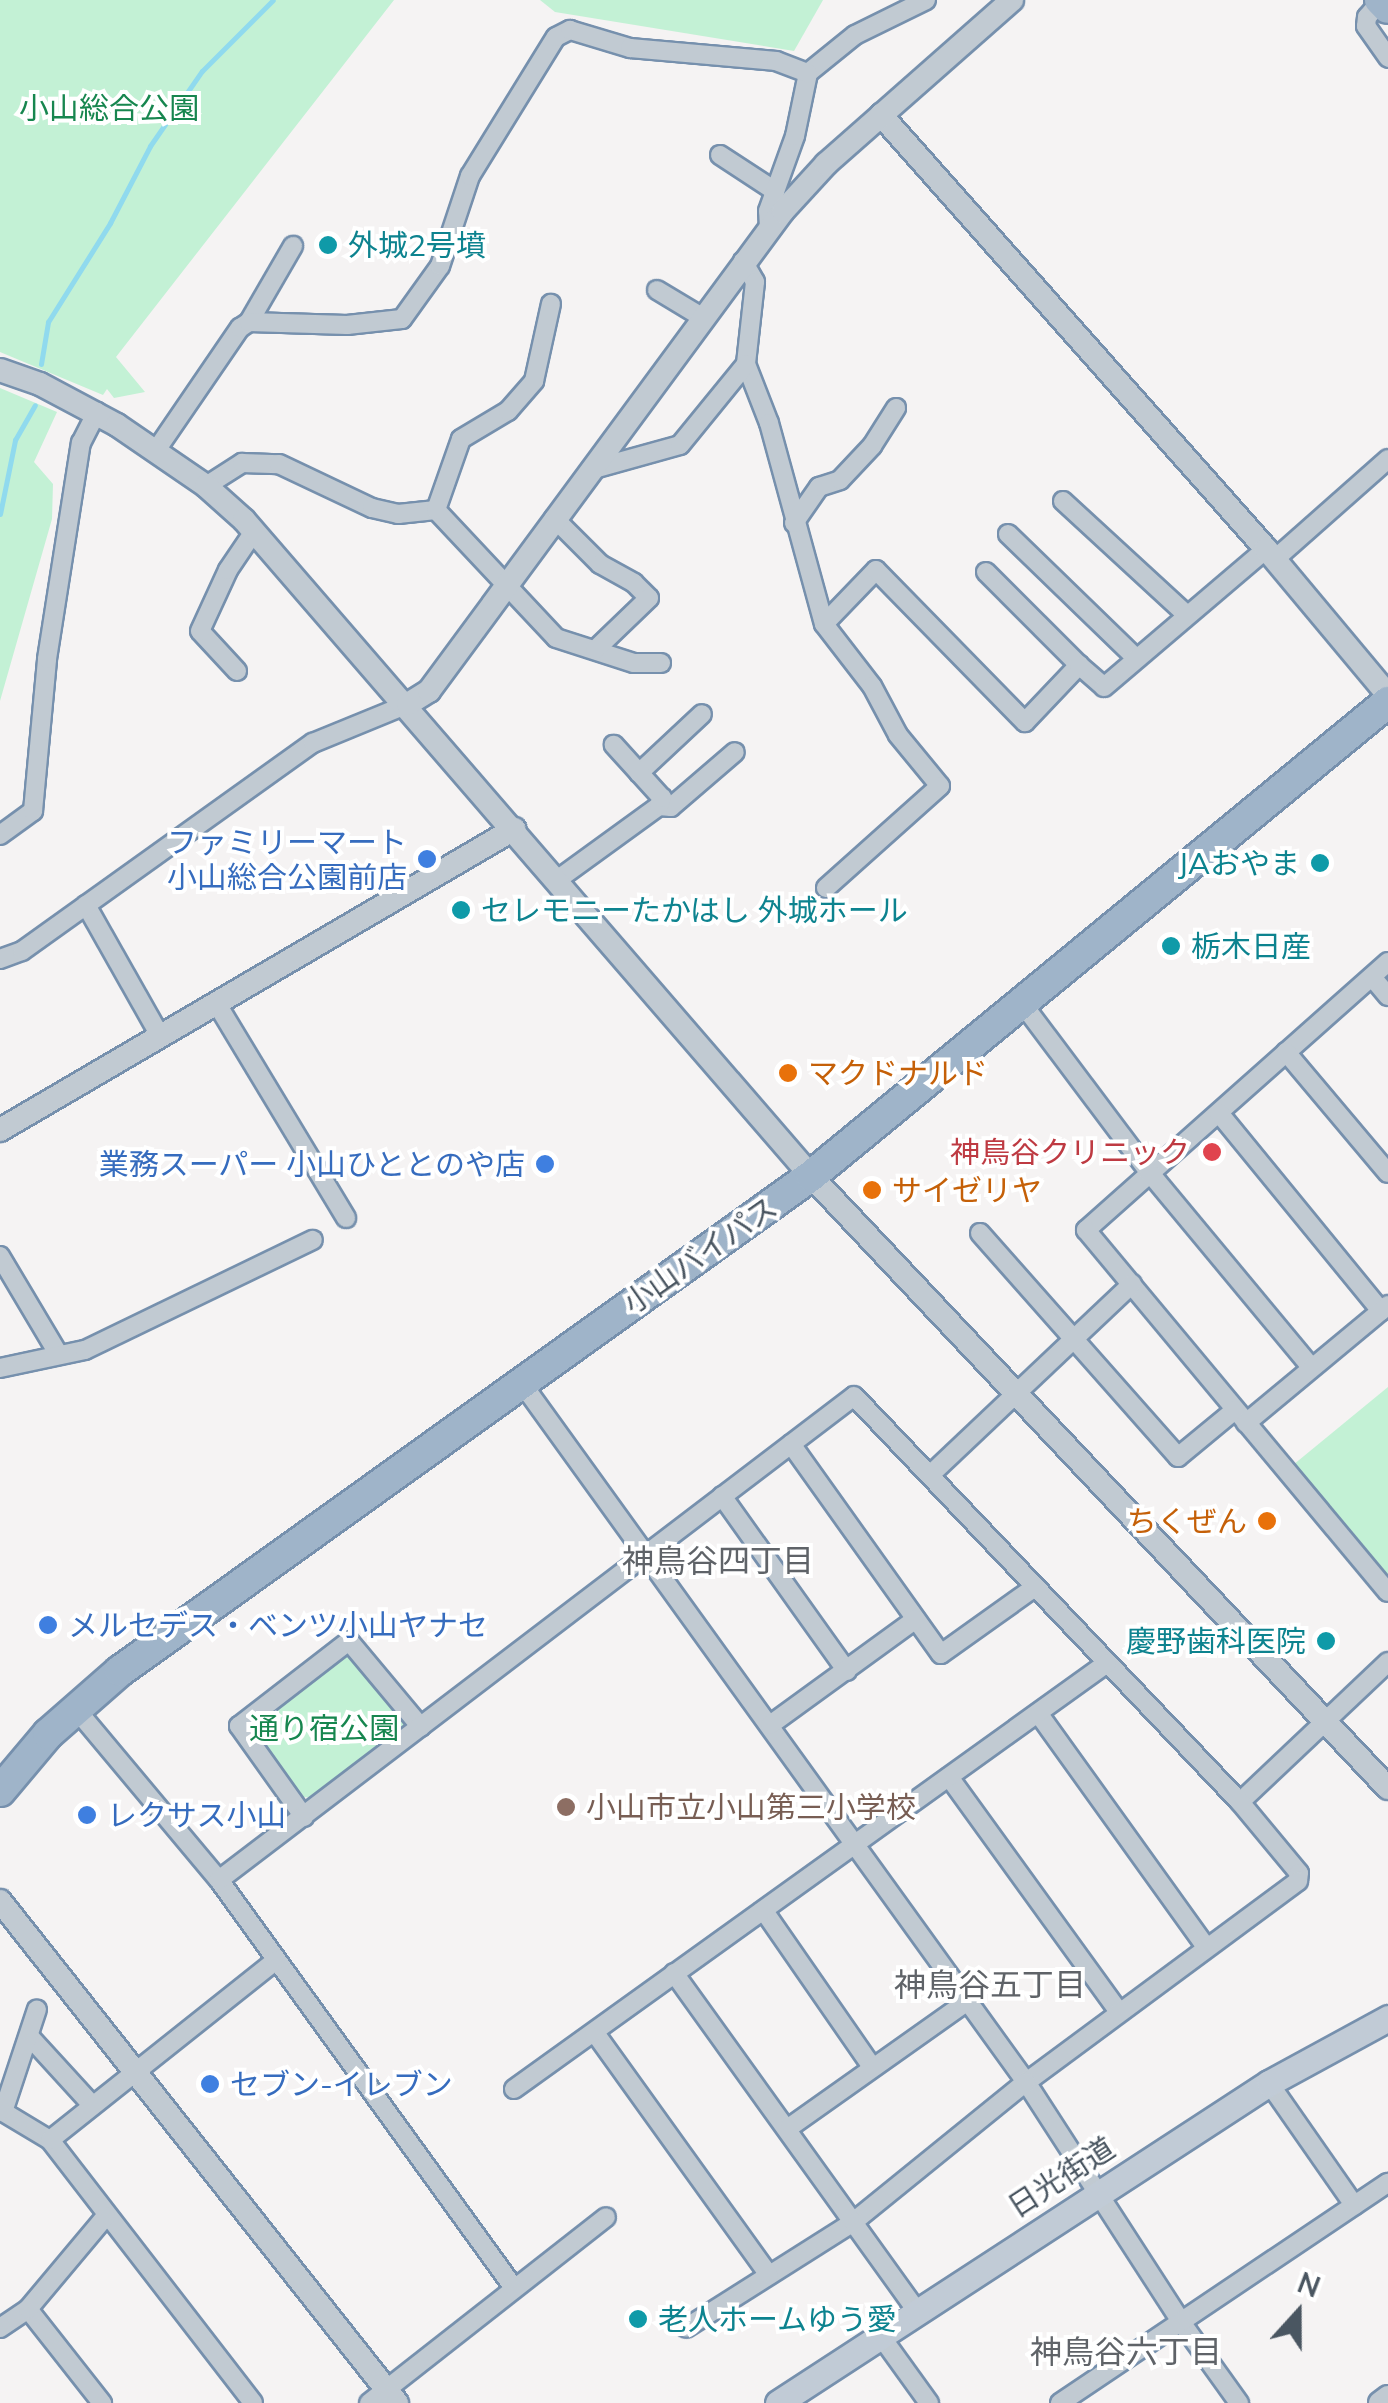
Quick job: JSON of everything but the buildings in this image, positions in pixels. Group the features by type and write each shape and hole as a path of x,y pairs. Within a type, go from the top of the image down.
{"highway":[{"path":"1381,0 1388,8"},
{"name":"小山バイパス","path":"0,1791 75,1708 521,1382 812,1176 1388,698"}],"main road":[{"name":"日光街道","path":"778,2403 1268,2083 1388,2018"}],"street":[{"path":"769,228 768,211 796,136 808,74 855,35 926,0"},
{"path":"0,959 22,951 312,743 408,704 429,690 769,228 826,164 1012,0"},
{"path":"1381,0 1366,26 1388,58"},
{"path":"249,322 347,325 402,320 440,266 470,176 556,37 570,30 630,48 776,61 808,74"},
{"path":"881,115 1270,554 1388,698"},
{"path":"720,154 775,191"},
{"path":"157,450 240,328 249,322 293,246"},
{"path":"743,262 755,282 746,364 768,423 824,624 872,686 898,735 940,786 826,888"},
{"path":"657,290 702,317"},
{"path":"436,510 460,439 508,410 534,381 551,304"},
{"path":"590,470 680,445 746,364"},
{"path":"0,370 97,412 206,486 254,530 812,1176 1388,1788"},
{"path":"794,523 819,487 840,480 872,446 896,408"},
{"path":"0,836 33,811 47,659 81,444 97,412"},
{"path":"986,572 1104,687 1186,614 1270,554 1388,459"},
{"path":"206,486 242,463 280,464 372,508 398,514 436,510"},
{"path":"1064,500 1186,614"},
{"path":"436,510 556,638 634,663 661,663"},
{"path":"554,518 600,564 634,583 649,598 595,650"},
{"path":"238,672 200,631 228,570 254,530"},
{"path":"1008,534 1136,658"},
{"path":"824,624 876,570 1025,722 1080,666"},
{"path":"640,773 702,714"},
{"path":"558,880 659,806 662,798 614,745"},
{"path":"659,806 671,807 735,752"},
{"path":"0,1130 514,829"},
{"path":"86,905 160,1036"},
{"path":"1388,962 1086,1230 1388,1592"},
{"path":"1372,977 1388,996"},
{"path":"1022,1003 1150,1172 1312,1367"},
{"path":"217,1004 346,1218"},
{"path":"1286,1052 1388,1173"},
{"path":"980,1233 1178,1457 1312,1367 1384,1308 1219,1113"},
{"path":"0,1368 85,1350 313,1240"},
{"path":"0,1256 59,1355"},
{"path":"930,1475 1132,1284"},
{"path":"521,1382 1026,2082 1181,2322 1235,2397 1215,2403"},
{"path":"218,1880 854,1396 1240,1802 1299,1873 1298,1882 1026,2082 852,2223 686,2328"},
{"path":"790,1444 940,1654 1035,1587"},
{"path":"722,1496 847,1670"},
{"path":"770,1725 916,1619"},
{"path":"304,1818 239,1726 350,1640 421,1727"},
{"path":"1240,1802 1388,1662"},
{"path":"514,2089 1107,1663"},
{"path":"75,1708 218,1880 514,2288"},
{"path":"1038,1713 1206,1947"},
{"path":"949,1777 1119,2012"},
{"path":"0,1901 135,2069 385,2399 514,2288 606,2217"},
{"path":"764,1911 872,2066"},
{"path":"50,2140 135,2069 276,1962"},
{"path":"674,1973 917,2311"},
{"path":"788,2129 966,2003"},
{"path":"37,2010 2,2111 50,2140 253,2403"},
{"path":"595,2032 769,2275"},
{"path":"29,2036 92,2105"},
{"path":"1268,2083 1354,2205"},
{"path":"1060,2403 1388,2183"},
{"path":"0,2328 28,2309 106,2216"},
{"path":"28,2309 102,2403"},
{"path":"880,2335 929,2403"},
{"path":"1380,2403 1388,2398"}],"green space":[{"name":"小山総合公園","path":"0,0 394,0 116,357 145,392 114,398 107,389 103,395 0,352"},
{"path":"540,0 823,0 794,51 555,12"},
{"path":"0,388 57,412 34,462 53,484 52,519 0,701"},
{"path":"1388,1387 1388,1577 1293,1465"},
{"name":"通り宿公園","path":"344,1649 407,1716 408,1729 315,1798 303,1797 251,1733 251,1724"}],"waterway":[{"path":"41,364 48,322 110,223 150,146 202,71 273,0"},
{"path":"0,514 15,440 35,405"}],"place":[{"name":"外城2号墳","path":"328,245"},
{"name":"ファミリーマート 小山総合公園前店","path":"427,859"},
{"name":"JAおやま","path":"1320,863"},
{"name":"セレモニーたかはし 外城ホール","path":"461,910"},
{"name":"栃木日産","path":"1171,946"},
{"name":"マクドナルド","path":"788,1073"},
{"name":"神鳥谷クリニック","path":"1212,1152"},
{"name":"業務スーパー 小山ひととのや店","path":"545,1164"},
{"name":"サイゼリヤ","path":"872,1190"},
{"name":"ちくぜん","path":"1267,1521"},
{"name":"メルセデス・ベンツ小山ヤナセ","path":"48,1625"},
{"name":"慶野歯科医院","path":"1326,1641"},
{"name":"小山市立小山第三小学校","path":"566,1807"},
{"name":"レクサス小山","path":"87,1815"},
{"name":"セブン-イレブン","path":"210,2084"},
{"name":"老人ホームゆう愛","path":"638,2319"}],"district":[{"name":"神鳥谷四丁目","path":"718,1560"},
{"name":"神鳥谷五丁目","path":"990,1984"},
{"name":"神鳥谷六丁目","path":"1126,2351"}]}
